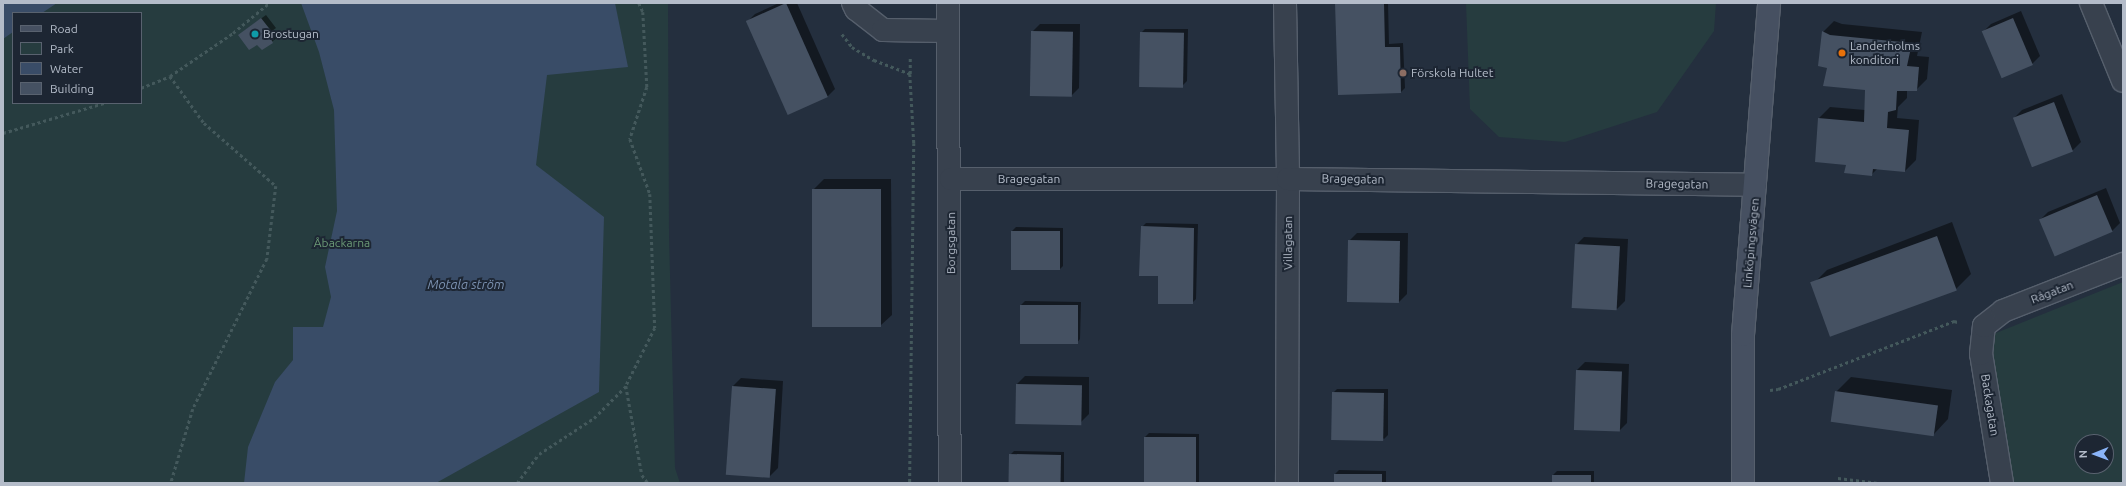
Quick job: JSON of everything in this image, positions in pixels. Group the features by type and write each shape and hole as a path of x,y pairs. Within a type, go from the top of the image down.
{"street":[{"path":"853,3 856,9 883,30 948,31"},
{"name":"Borgsgatan","path":"948,3 951,179 950,483"},
{"name":"Villagatan","path":"1285,3 1288,178 1287,483"},
{"name":"Linköpingsvägen","path":"1743,483 1743,335 1769,3"},
{"path":"2091,3 2123,81"},
{"name":"Bragegatan","path":"951,179 1288,178 1755,185"},
{"name":"Rågatan","path":"1984,326 2003,311 2123,264"},
{"name":"Backagatan","path":"1984,326 1981,354 2002,483"}],"path":[{"path":"142,88 170,76 233,33 268,3"},
{"path":"517,483 539,454 594,418 626,386 655,328 650,194 630,139 647,87 643,12 639,3"},
{"path":"839,30 852,47 874,60 910,74 914,143 910,483"},
{"path":"170,76 204,123 276,186 267,259 193,409 171,483"},
{"path":"3,133 101,104"},
{"path":"1743,391 1778,389 1954,321 1984,326"},
{"path":"626,386 642,475 648,483"},
{"path":"1838,478 1877,483"}],"green space":[{"name":"Åbackarna","path":"3,3 668,3 669,235 675,468 680,483 3,483"},
{"path":"1466,3 1716,3 1714,31 1657,112 1565,142 1499,137 1470,109"},
{"path":"2123,282 2123,483 2014,483 1986,337"}],"water":[{"path":"3,3 57,3 44,12 12,12 12,33 3,39"},
{"name":"Motala ström","path":"301,3 615,3 628,67 547,75 536,165 604,217 599,392 436,483 244,483 248,447 275,382 293,360 293,327 323,327 331,297 325,267 337,211 334,110 319,52"}],"building":[{"path":"786,3 828,97 788,115 746,21"},
{"path":"1335,3 1384,3 1385,47 1400,47 1401,93 1338,95"},
{"name":"Brostugan","path":"261,18 272,32 269,35 273,43 262,50 257,45 249,50 238,35"},
{"path":"2013,18 2033,65 2002,78 1982,31"},
{"path":"1031,31 1073,32 1072,97 1030,96"},
{"path":"1822,31 1830,35 1912,43 1907,66 1919,67 1917,91 1897,91 1896,110 1888,112 1887,128 1909,130 1905,172 1873,169 1872,176 1844,173 1846,165 1815,162 1818,118 1864,122 1865,90 1823,86 1827,68 1818,66"},
{"path":"1140,32 1184,33 1183,88 1139,87"},
{"path":"2054,102 2073,151 2032,167 2013,118"},
{"path":"812,189 881,189 881,327 812,327"},
{"path":"2097,195 2113,232 2055,256 2039,220"},
{"path":"1141,226 1194,228 1193,304 1158,304 1158,276 1139,276"},
{"path":"1011,231 1060,231 1060,270 1011,270"},
{"path":"1937,236 1957,291 1830,337 1810,282"},
{"path":"1348,240 1400,241 1399,303 1347,302"},
{"path":"1575,244 1620,246 1617,310 1572,308"},
{"path":"1020,305 1078,305 1078,344 1020,344"},
{"path":"1576,370 1622,372 1620,432 1574,430"},
{"path":"1016,384 1082,385 1081,425 1015,424"},
{"path":"732,386 776,389 770,478 726,475"},
{"path":"1835,391 1938,405 1934,436 1831,422"},
{"path":"1332,392 1384,393 1383,441 1331,440"},
{"path":"1144,437 1196,437 1196,483 1144,483"},
{"path":"1009,454 1061,455 1061,483 1008,483"},
{"path":"1334,474 1382,474 1382,483 1334,483"},
{"path":"1552,475 1591,475 1591,483 1552,483"}],"place":[{"name":"Brostugan","path":"255,34"},
{"name":"Landerholms konditori","path":"1842,53"},
{"name":"Förskola Hultet","path":"1403,73"}]}
